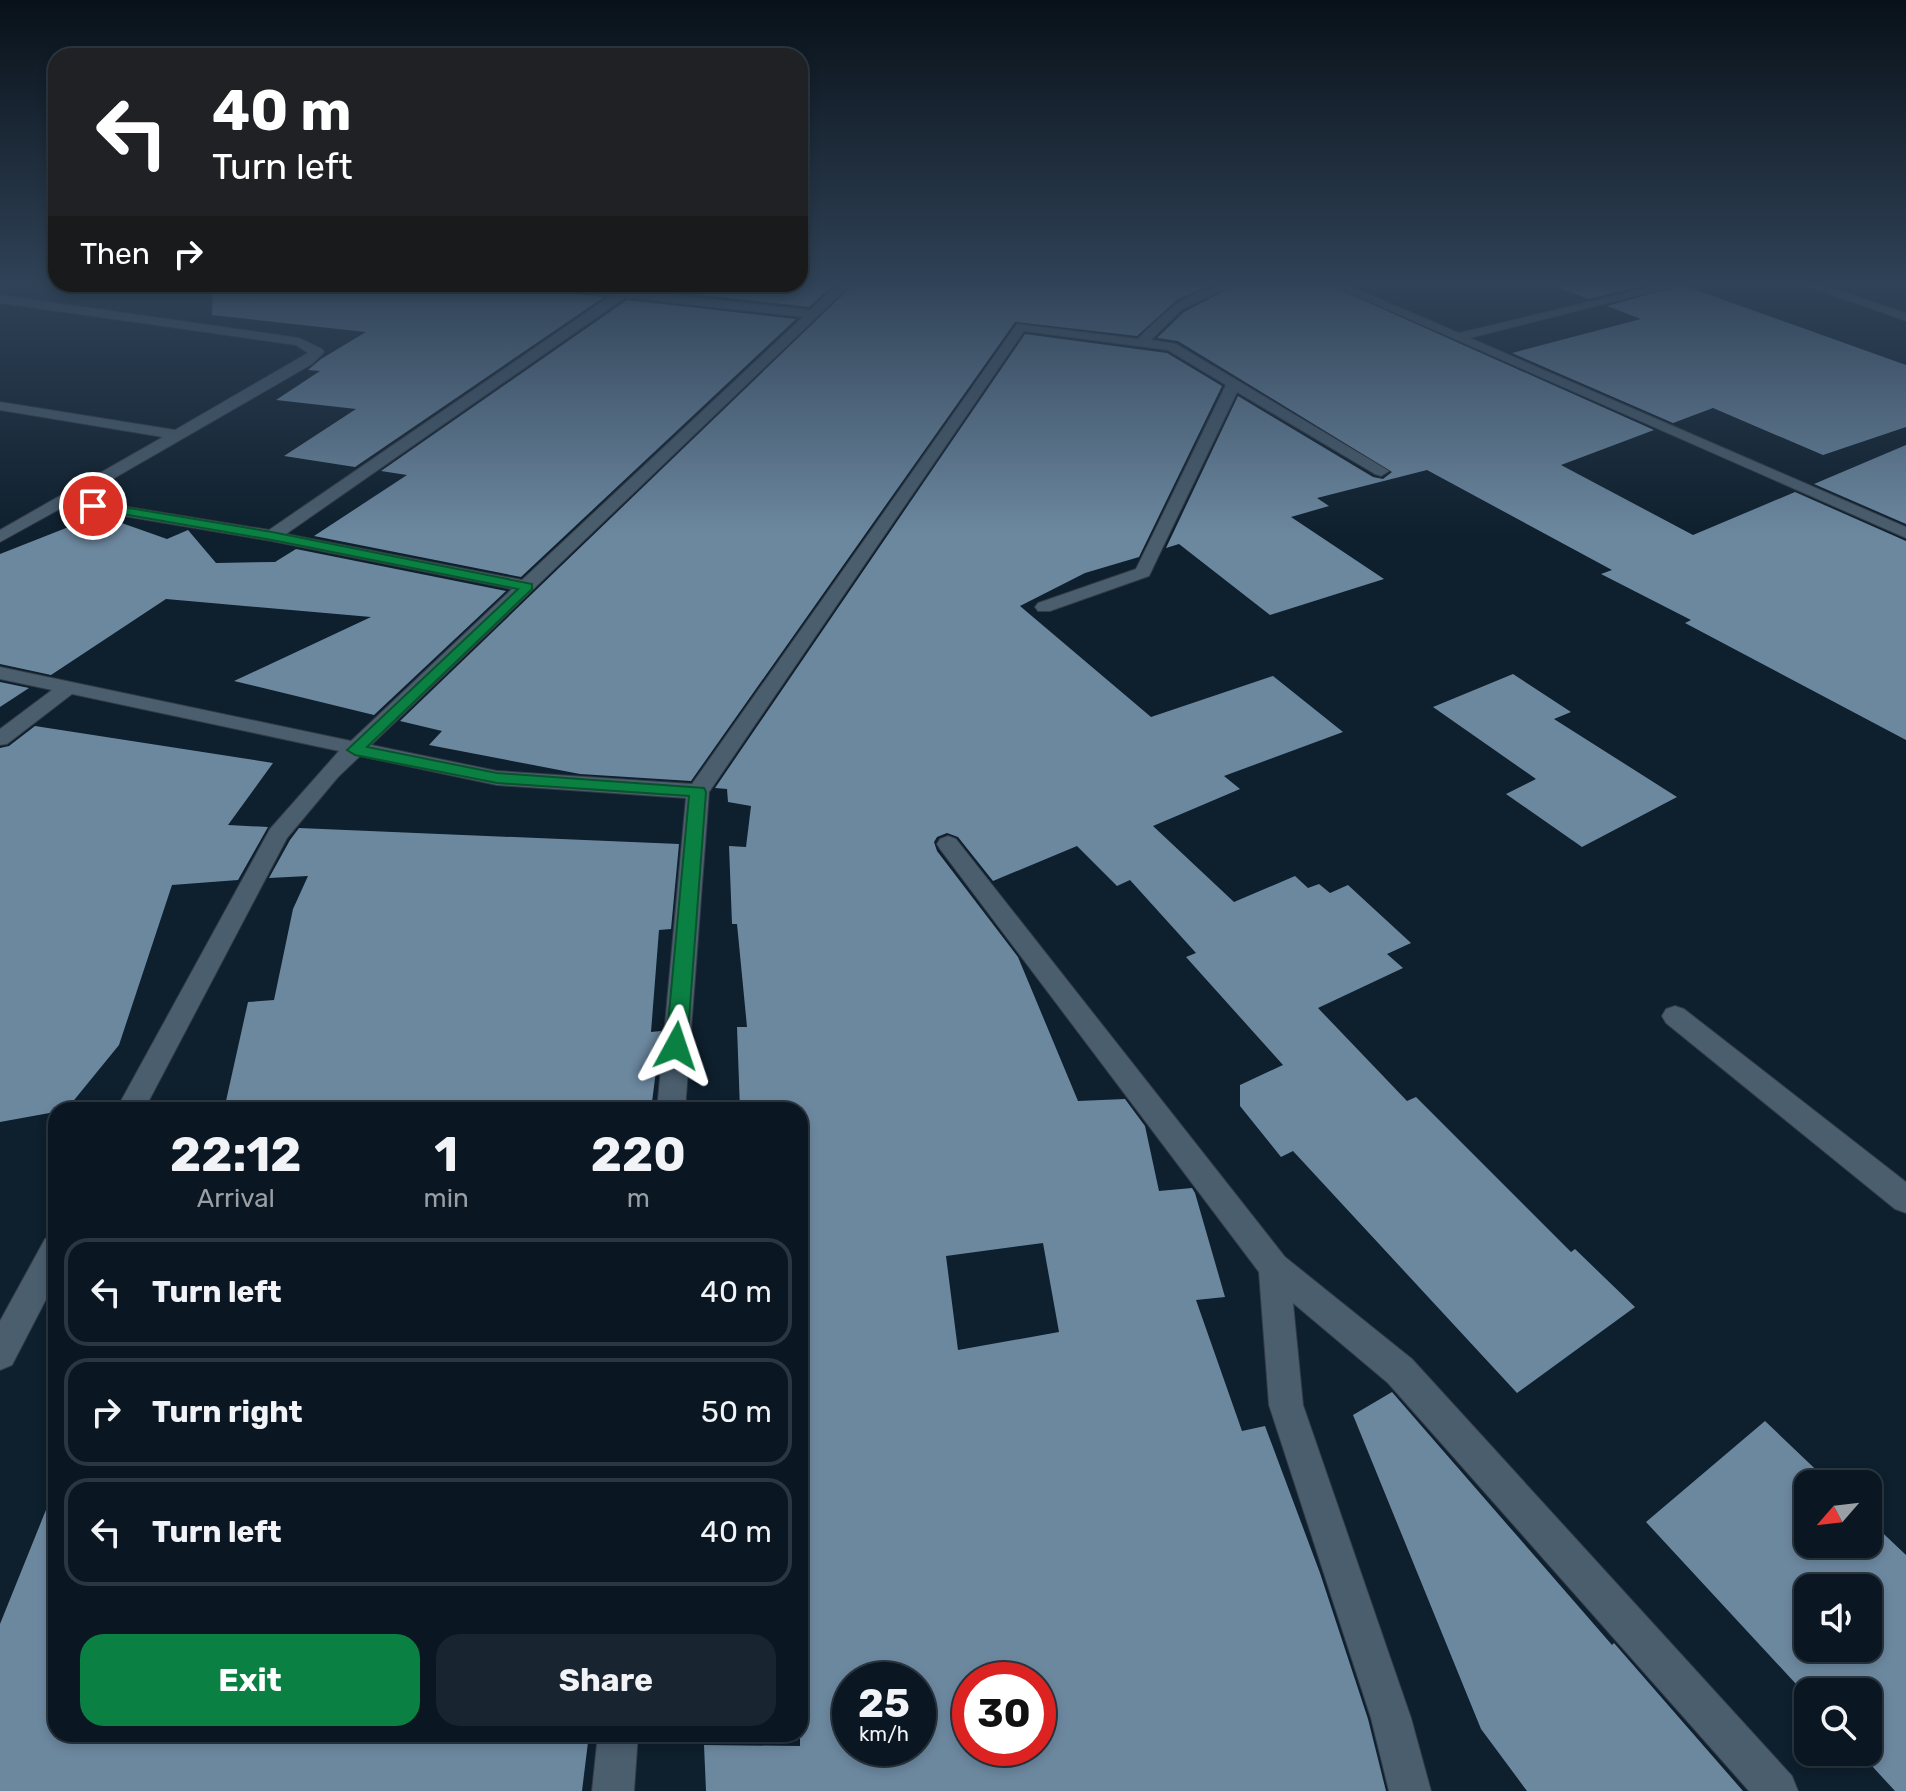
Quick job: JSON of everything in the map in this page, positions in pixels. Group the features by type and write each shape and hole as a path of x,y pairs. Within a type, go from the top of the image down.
{"street":[{"path":"0,537 294,369"},
{"path":"272,536 514,369"},
{"path":"134,1102 278,834 330,772 528,587 753,369"},
{"path":"672,1102 698,792 992,369"},
{"path":"1208,369 1381,471"},
{"path":"1530,369 1906,533"},
{"path":"1044,607 1143,572 1234,384"},
{"path":"0,406 176,435"},
{"path":"63,501 272,536 528,587"},
{"path":"0,673 497,778 698,792"},
{"path":"0,739 68,688"},
{"path":"948,844 1274,1267 1400,1371 1777,1791"},
{"path":"1675,1016 1906,1200"},
{"path":"0,1354 48,1264"},
{"path":"1274,1267 1286,1405 1391,1718 1410,1791"},
{"path":"613,1791 617,1742"}],"building":[{"path":"499,369 355,467 284,456 356,409 276,400 320,371 308,370"},
{"path":"528,369 743,369 521,577 314,536 407,475 381,471"},
{"path":"766,369 982,369 691,781 580,774 429,745 442,731 400,721"},
{"path":"1001,369 1193,369 1222,386 1139,557 1085,573 1020,606 1151,717 1273,676 1343,732 1224,776 1240,789 1153,826 1234,902 1295,876 1308,888 1319,884 1330,893 1348,885 1411,943 1387,954 1403,968 1318,1008 1407,1101 1416,1097 1571,1252 1575,1249 1635,1307 1517,1393 1293,1151 1281,1157 1240,1106 1240,1085 1283,1065 1186,957 1196,953 1130,880 1117,886 1077,846 993,881 958,837 947,833 937,837 934,842 937,851 1018,957 1078,1101 1125,1099 1145,1126 1159,1191 1192,1188 1195,1193 1225,1297 1196,1300 1242,1431 1265,1426 1320,1573 1368,1719 1386,1791 706,1791 704,1745 800,1746 800,1742 808,1742 808,1102 740,1102 737,1027 747,1027 737,924 732,924 729,846 746,847 751,806 728,802 727,789 715,788","holes":["1043,1243 1059,1332 958,1350 946,1256"]},
{"path":"1223,369 1516,369 1654,430 1561,465 1693,535 1795,492 1906,541 1906,740 1685,623 1691,620 1601,574 1612,570 1427,470 1317,498 1329,506 1291,517 1384,579 1270,615 1179,544 1166,548 1238,396 1373,477 1383,479 1392,472"},
{"path":"1548,369 1906,369 1906,427 1823,455 1713,408 1673,423"},
{"path":"1906,445 1906,524 1814,484"},
{"path":"99,515 167,539 188,530 216,563 275,562 296,549 506,591 374,715 234,681 371,617 166,599 51,675 0,664 0,554"},
{"path":"1513,674 1571,712 1554,719 1677,797 1582,847 1506,794 1536,779 1433,707"},
{"path":"0,682 29,688 0,707"},
{"path":"35,726 273,763 228,825 268,827 238,880 172,885 119,1045 73,1102 48,1102 48,1113 0,1122 0,748 9,746"},
{"path":"299,828 679,844 671,929 659,930 651,1032 661,1031 652,1102 226,1102 248,1002 274,1000 293,909 308,876 269,878"},
{"path":"1392,1392 1743,1791 1527,1791 1481,1729 1353,1415"},
{"path":"1765,1421 1816,1470 1794,1470 1794,1558 1882,1558 1882,1532 1906,1555 1906,1791 1895,1791 1872,1766 1882,1766 1882,1678 1794,1678 1794,1682 1646,1522"},
{"path":"48,1505 48,1742 588,1742 582,1791 0,1791 0,1624"}],"route":[{"path":"93,506 272,536 528,587 355,750 497,778 698,792 676,1046"}]}
